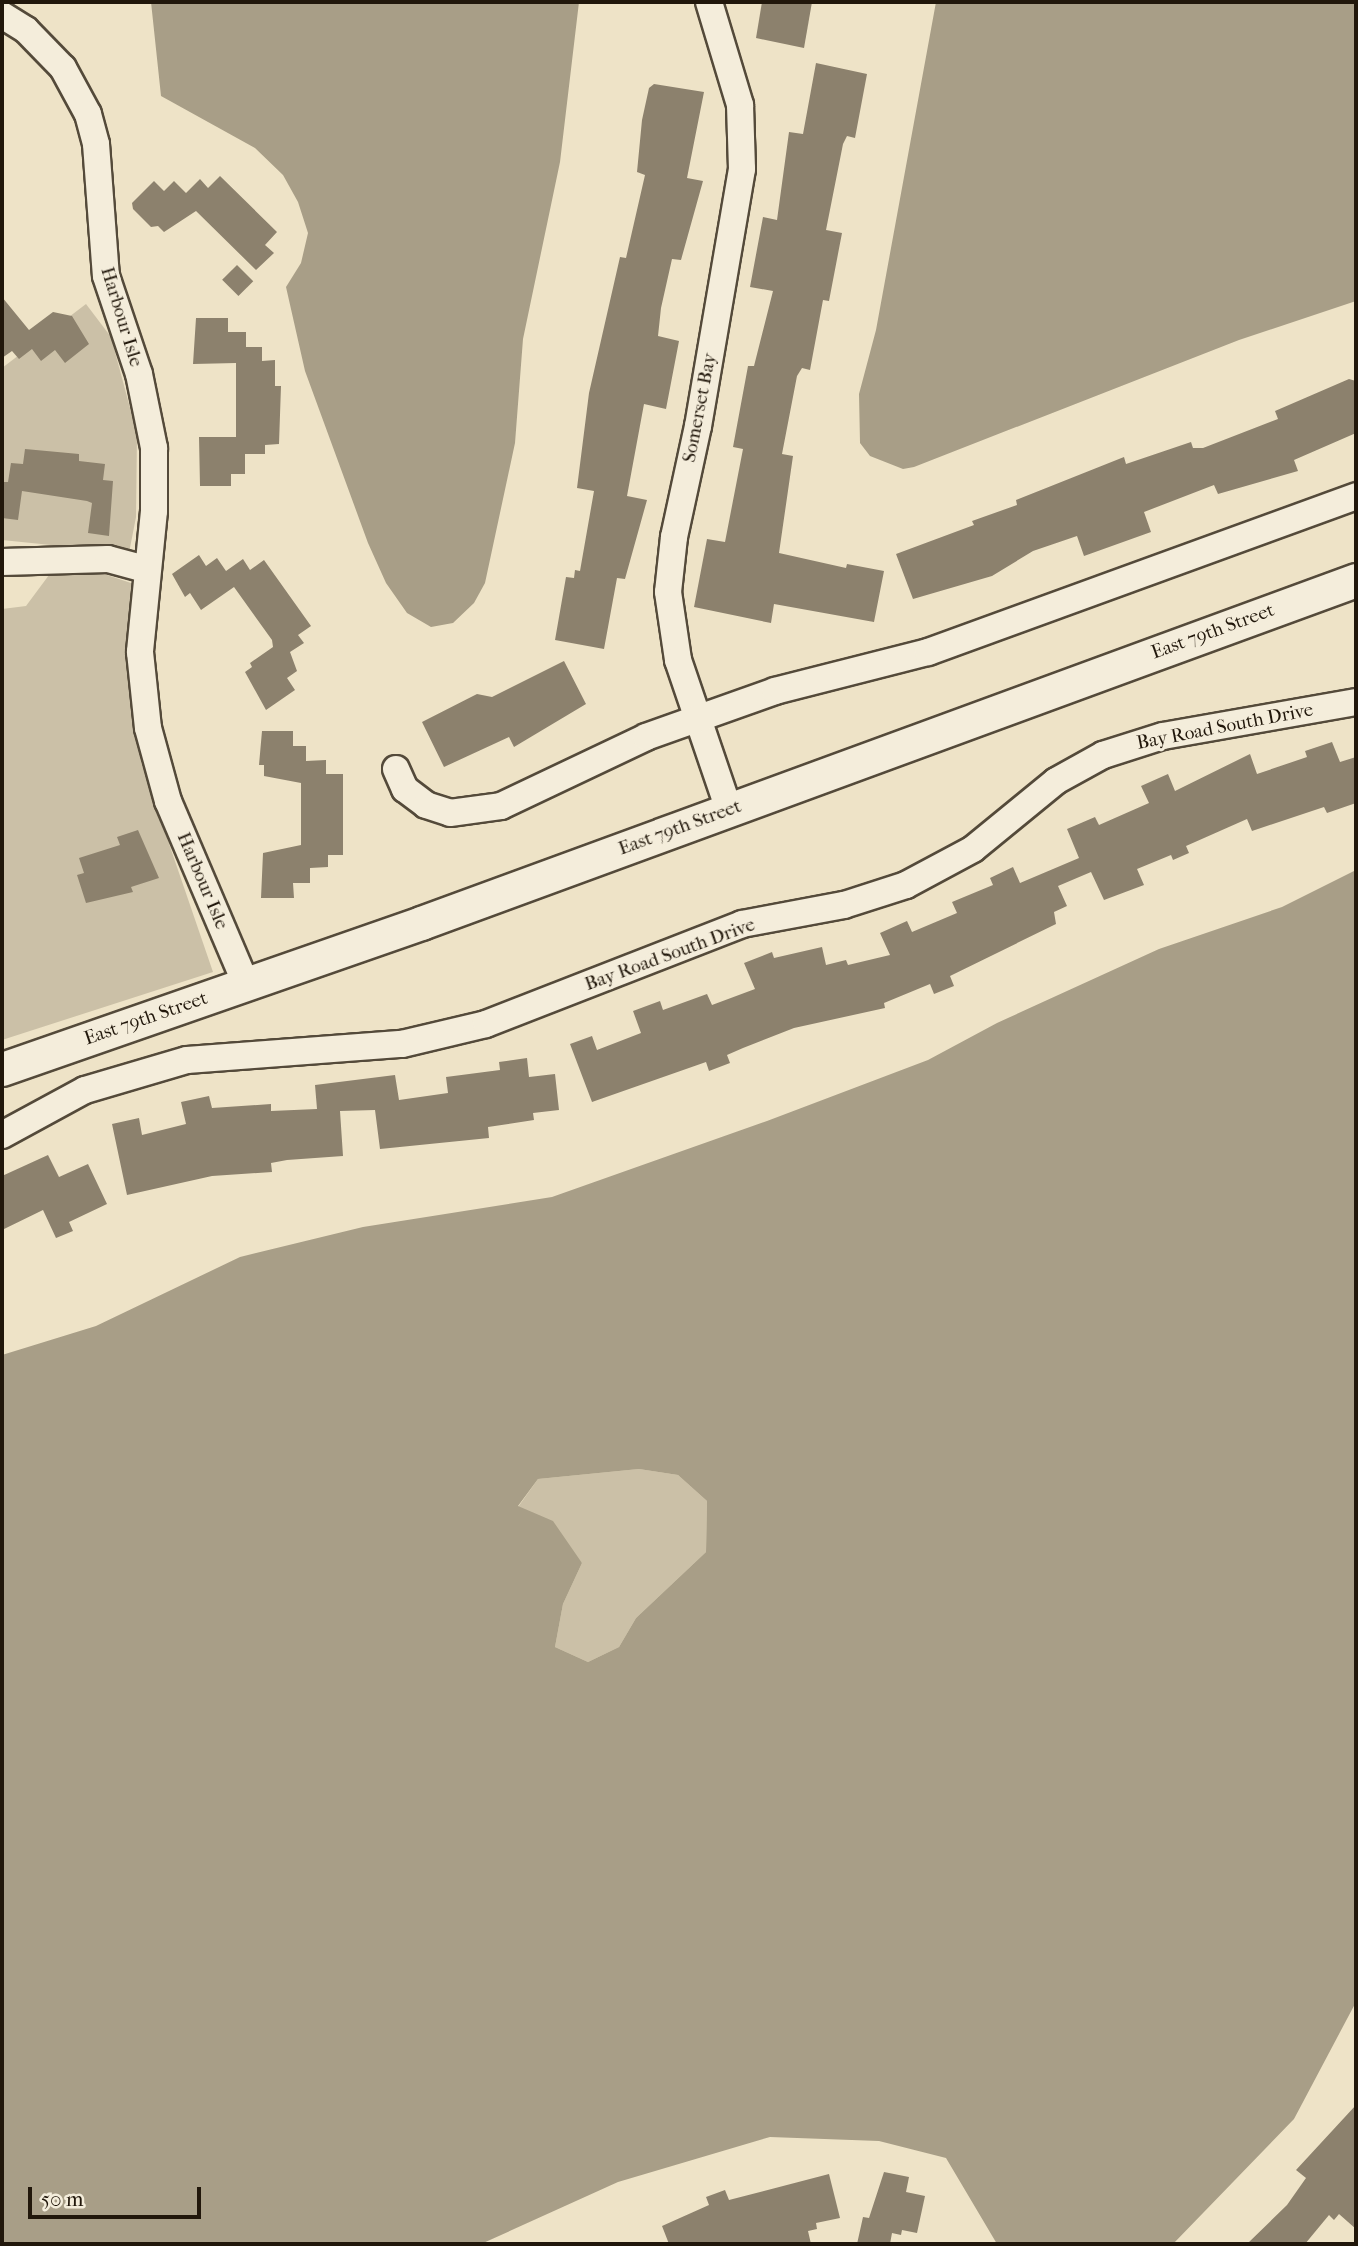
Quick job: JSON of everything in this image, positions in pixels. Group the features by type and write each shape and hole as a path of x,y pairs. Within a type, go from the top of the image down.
{"street":[{"name":"Somerset Bay","path":"709,2 736,85 743,137 742,169 698,426 669,570 672,638 729,810"},
{"name":"Harbour Isle","path":"2,15 26,30 56,60 75,86 91,124 99,165 106,276 139,374 152,437 155,491 146,569 141,674 155,760 246,984"},
{"path":"396,769 405,789 426,805 450,813 473,813 530,794 646,737 775,691 928,652 1356,496"},
{"path":"2,562 108,559 146,569"},
{"name":"East 79th Street","path":"2,1069 729,810 1356,580"},
{"name":"Bay Road South Drive","path":"2,1135 85,1090 187,1060 402,1044 486,1024 742,924 844,905 906,885 973,849 1056,780 1102,755 1163,736 1356,702"}],"shaded area":[{"path":"151,2 579,2 560,162 523,339 515,443 485,583 474,603 453,623 431,627 407,613 386,583 368,543 305,371 286,287 301,263 308,233 298,202 283,175 255,148 161,96"},
{"path":"936,2 1356,2 1356,301 1239,340 914,467 903,469 870,456 860,443 859,394 876,330"},
{"path":"86,304 111,337 137,434 136,517 129,553 2,540 2,368"},
{"path":"101,573 137,585 129,653 141,762 213,972 2,1040 2,609 26,606 49,575"},
{"path":"1356,870 1356,2002 1294,2119 1173,2244 997,2244 946,2158 879,2141 770,2137 618,2182 481,2244 2,2244 2,1355 96,1326 240,1257 363,1227 552,1197 767,1121 928,1060 997,1023 1159,949 1282,907","holes":["639,1469 678,1475 707,1501 706,1552 636,1618 619,1647 588,1662 555,1647 563,1604 582,1563 553,1521 518,1506 538,1479"]},
{"path":"639,1469 678,1475 707,1501 706,1552 636,1618 619,1647 588,1662 555,1647 563,1604 582,1563 518,1507 538,1479"}],"building":[{"path":"762,2 812,2 804,48 756,38"},
{"path":"816,63 867,74 855,138 847,136 843,144 826,230 842,233 829,301 823,300 810,370 802,368 797,376 782,454 793,456 779,553 846,568 847,564 884,571 874,622 774,604 771,623 694,607 707,539 725,542 743,449 733,447 748,366 754,366 773,291 750,287 763,217 777,220 789,132 803,134"},
{"path":"654,84 704,92 687,178 703,181 681,260 672,259 661,308 658,336 679,341 666,409 644,404 627,496 647,500 625,579 617,578 604,649 555,640 566,577 574,578 575,570 580,571 594,491 577,488 589,393 620,257 626,258 645,175 637,172 642,120 649,88"},
{"path":"220,176 277,232 265,245 274,253 256,270 196,211 164,232 158,226 151,227 133,209 132,203 154,181 164,191 174,181 186,193 200,179 208,188"},
{"path":"237,265 253,281 238,296 222,280"},
{"path":"2,297 29,330 53,312 72,316 89,344 65,363 55,350 41,361 32,349 19,359 12,351 2,358"},
{"path":"196,318 228,318 228,332 246,332 246,347 262,347 262,361 275,360 275,386 281,386 279,444 265,445 265,454 245,454 245,474 231,474 231,486 200,486 199,437 236,437 236,363 193,364"},
{"path":"1349,379 1356,381 1356,433 1294,460 1298,471 1218,494 1214,485 1144,512 1151,532 1084,556 1077,536 1033,551 992,576 913,599 896,554 974,525 972,521 1017,505 1016,500 1124,457 1126,464 1191,442 1193,448 1203,448 1278,419 1275,411"},
{"path":"25,449 79,454 79,461 105,464 103,480 113,481 109,536 88,533 92,503 87,501 22,491 18,520 2,518 2,482 8,482 11,463 23,464"},
{"path":"199,555 206,566 217,558 226,571 243,559 250,570 264,560 311,626 298,635 304,643 290,652 297,671 287,678 295,690 266,710 245,672 252,667 250,663 273,647 272,640 234,587 201,610 190,593 185,597 172,574"},
{"path":"564,661 586,704 514,747 509,737 444,767 422,722 477,694 492,697"},
{"path":"262,731 293,731 293,746 306,746 306,761 326,760 326,774 343,774 343,855 328,855 328,867 310,868 310,883 293,883 294,898 261,898 263,853 301,845 301,783 264,776 264,765 259,765"},
{"path":"1332,742 1340,762 1356,757 1356,803 1327,813 1324,807 1252,831 1247,819 1186,846 1189,853 1173,860 1171,855 1137,869 1144,885 1104,900 1091,872 1058,886 1067,906 1054,912 1056,924 950,976 954,986 934,994 930,984 884,1003 885,1008 794,1028 743,1048 727,1055 730,1063 709,1071 706,1062 592,1102 570,1044 592,1036 597,1050 641,1033 633,1011 660,1001 663,1010 707,994 712,1005 755,989 744,963 772,952 774,958 822,947 826,965 846,960 848,965 890,955 880,933 907,921 912,932 957,913 952,902 993,885 990,878 1013,867 1020,883 1079,858 1067,829 1095,817 1099,825 1149,803 1141,786 1168,774 1175,791 1250,754 1257,774 1307,757 1305,751"},
{"path":"138,830 159,878 131,887 133,892 86,903 77,875 84,873 79,858 120,845 117,837"},
{"path":"527,1058 529,1077 555,1074 559,1110 533,1113 534,1120 488,1127 489,1138 380,1149 375,1110 340,1111 343,1156 287,1160 271,1163 272,1172 212,1176 127,1195 112,1124 139,1118 142,1135 186,1124 181,1102 209,1096 212,1108 271,1104 271,1111 317,1109 315,1085 395,1075 399,1100 448,1093 446,1077 500,1070 499,1062"},
{"path":"48,1155 59,1177 88,1164 107,1204 69,1222 73,1231 56,1238 43,1210 2,1230 2,1176"},
{"path":"1356,2105 1356,2229 1339,2214 1334,2220 1329,2215 1305,2244 1247,2244 1287,2205 1306,2178 1296,2170"},
{"path":"884,2172 909,2177 906,2192 925,2196 917,2233 902,2230 901,2235 892,2233 890,2244 857,2244 863,2217 869,2218"},
{"path":"829,2174 840,2218 816,2223 817,2229 808,2231 811,2244 669,2244 662,2226 709,2205 706,2197 725,2190 729,2200"}]}
